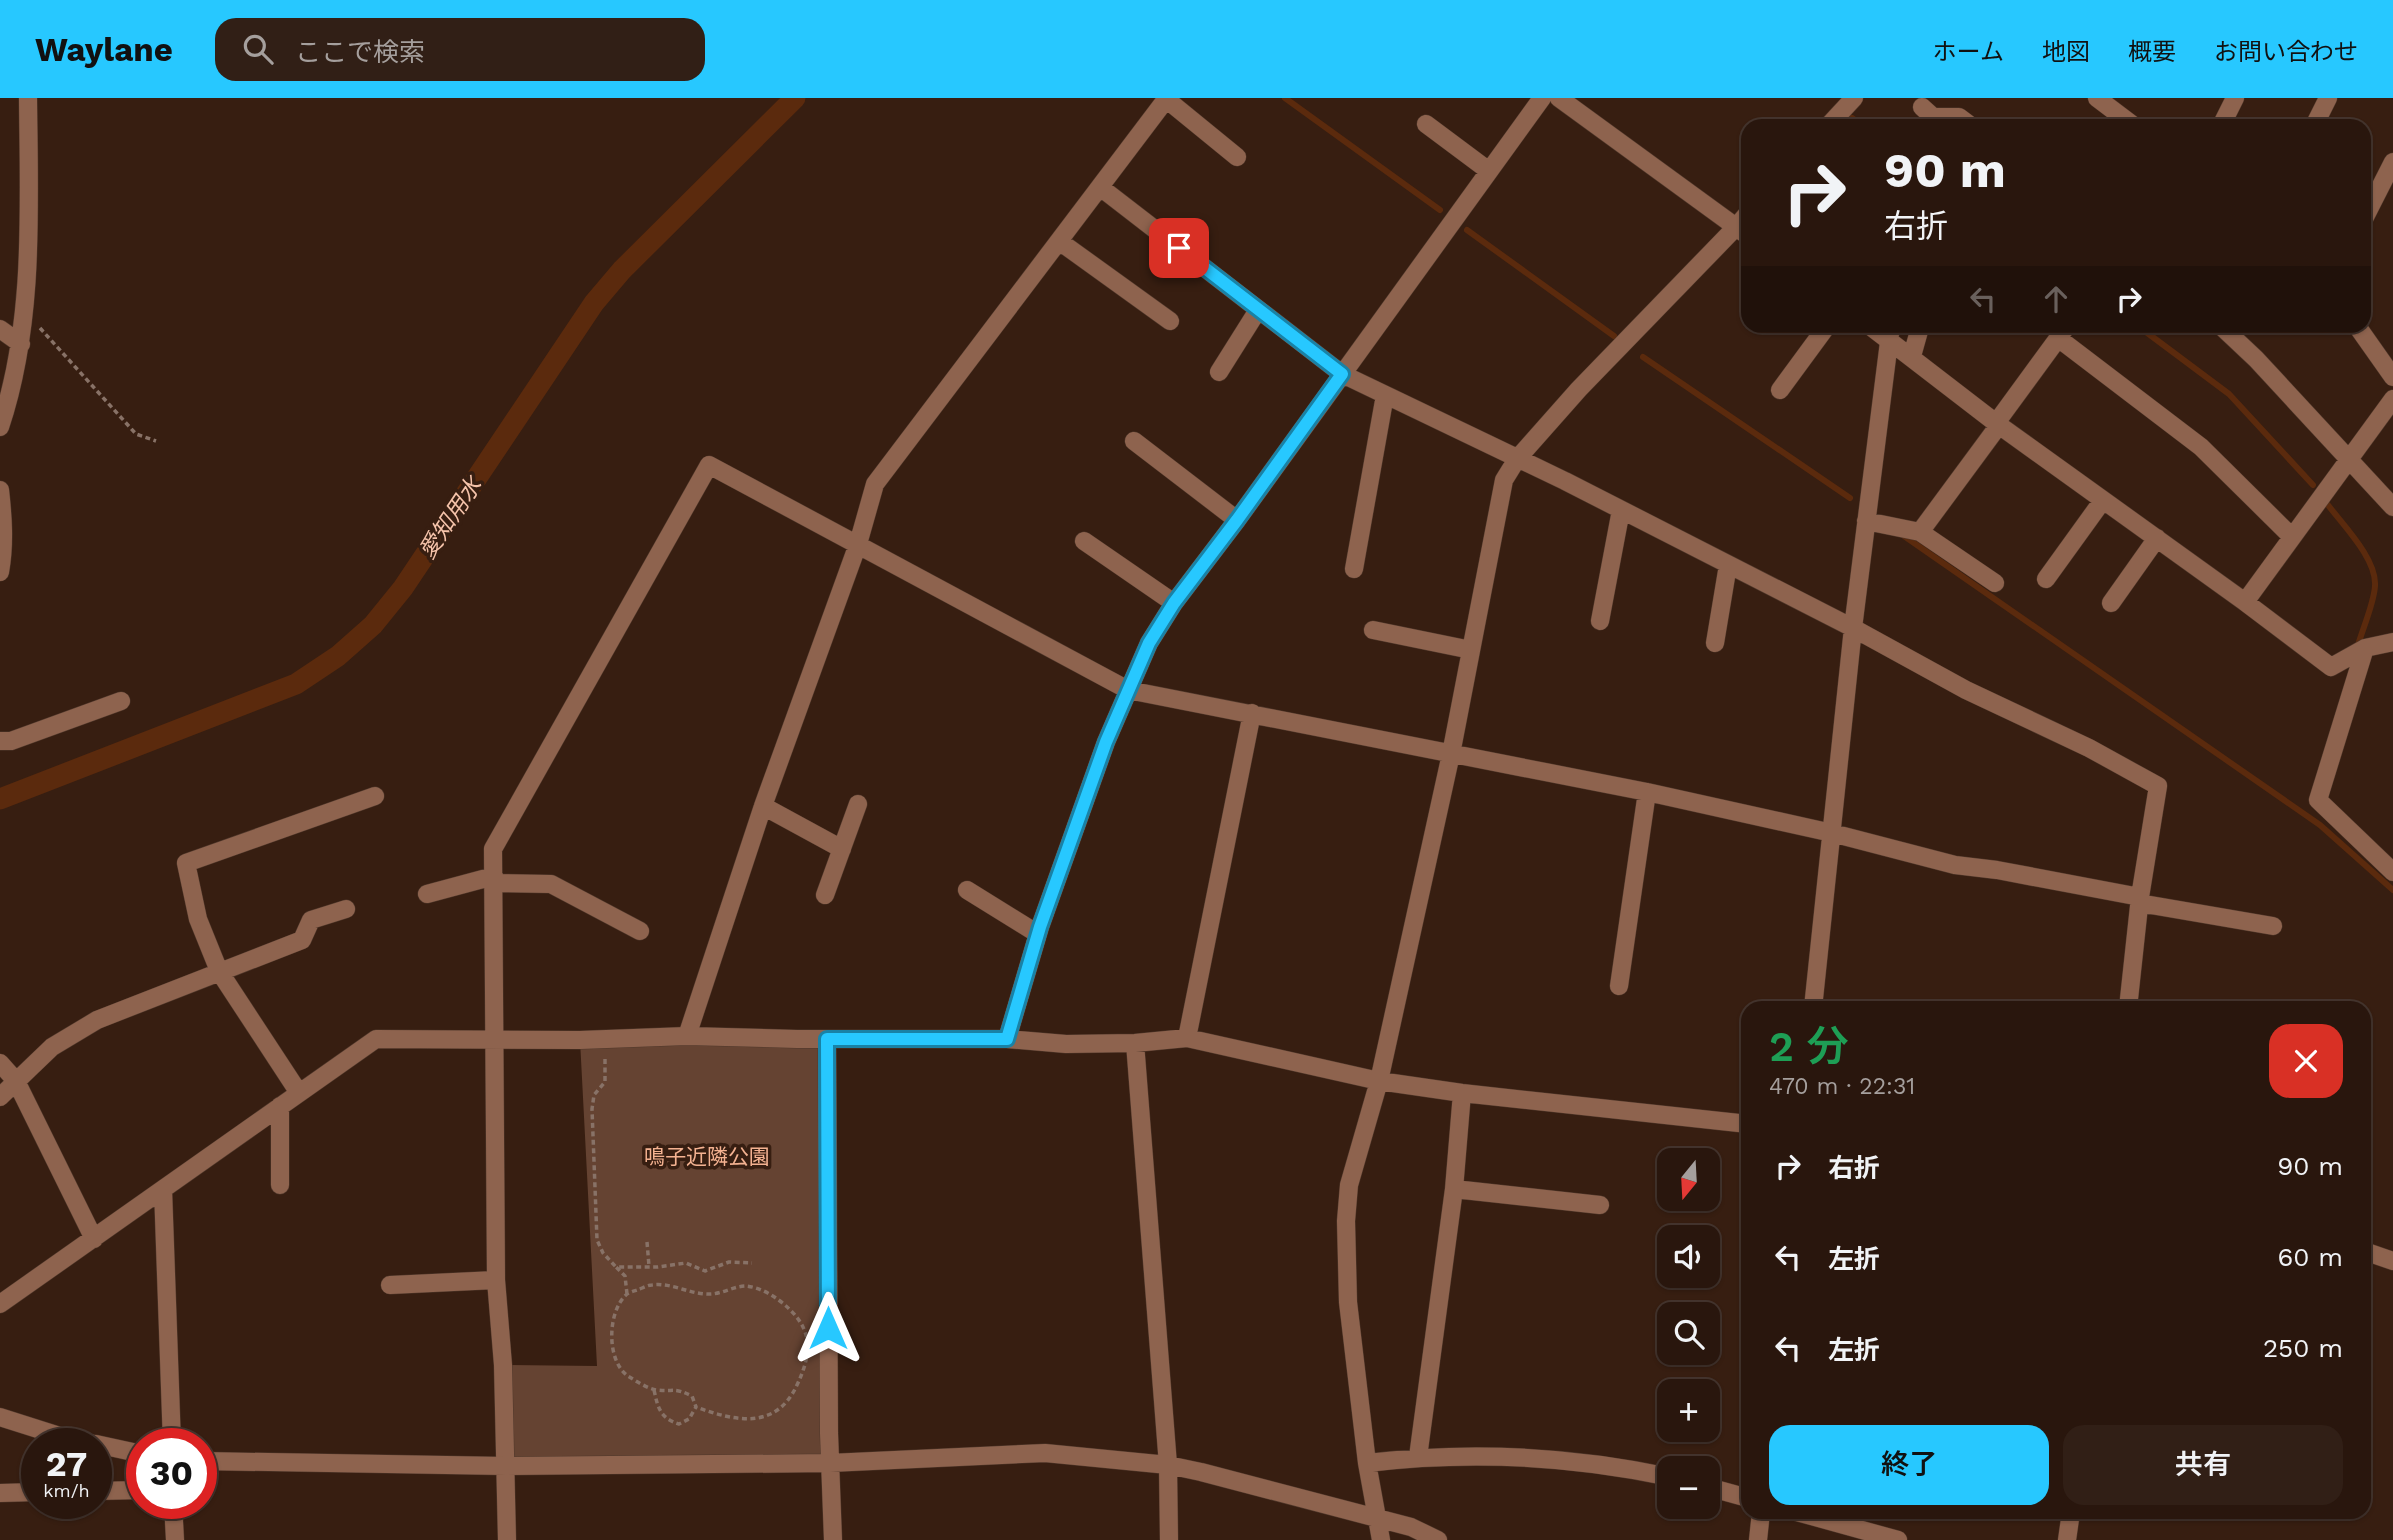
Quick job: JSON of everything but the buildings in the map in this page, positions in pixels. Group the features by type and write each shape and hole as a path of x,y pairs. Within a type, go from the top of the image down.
{"street":[{"path":"0,428 6,392 21,344 25,310 28,98"},
{"path":"1007,1039 1038,934 1106,742 1149,643 1174,603 1542,98"},
{"path":"1559,98 1741,230"},
{"path":"1834,119 1854,98"},
{"path":"2097,98 2125,119"},
{"path":"2224,119 2235,98"},
{"path":"2318,119 2328,98"},
{"path":"687,1036 763,806 858,544 876,484 1166,99 1237,158"},
{"path":"1922,103 1933,117 1962,119"},
{"path":"1426,124 1489,171"},
{"path":"2371,205 2393,162"},
{"path":"1100,187 1342,374 1621,510 1853,628 1966,691 2089,748 2158,786 2140,900 2129,1001"},
{"path":"1381,1540 1367,1463 1348,1302 1346,1221 1349,1185 1379,1081 1451,754 1504,480 1517,459 1579,389 1741,232"},
{"path":"1059,241 1170,321"},
{"path":"1219,372 1258,310"},
{"path":"0,329 21,344"},
{"path":"1780,390 1822,333"},
{"path":"1891,333 1912,356 1997,424 2331,667 2365,648 2393,642"},
{"path":"1814,1001 1853,628 1882,386 1891,333"},
{"path":"1912,356 1918,333"},
{"path":"1920,532 2062,333"},
{"path":"2064,333 2201,447 2292,537"},
{"path":"2228,333 2256,359 2393,507"},
{"path":"2362,333 2393,377"},
{"path":"1354,569 1385,395"},
{"path":"2245,602 2393,399"},
{"path":"1134,441 1237,520"},
{"path":"507,1540 503,1365 496,1280 493,849 709,465 1128,690 1647,792 1832,833 1955,865 1997,870 2273,926"},
{"path":"0,490 3,516 0,572"},
{"path":"2046,579 2103,500"},
{"path":"1600,621 1621,510"},
{"path":"1866,521 1920,532 1995,583"},
{"path":"2111,603 2157,538"},
{"path":"1084,541 1174,603"},
{"path":"1715,643 1728,565"},
{"path":"1373,630 1471,650"},
{"path":"2365,648 2318,800 2393,872"},
{"path":"0,741 11,741 121,701"},
{"path":"1187,1038 1252,713"},
{"path":"1619,986 1647,792"},
{"path":"299,1093 219,971 198,919 186,863 375,796"},
{"path":"825,895 858,804"},
{"path":"763,806 842,849"},
{"path":"427,894 494,879 551,884 640,931"},
{"path":"967,890 1038,934"},
{"path":"0,1097 52,1047 97,1020 302,940 311,919 346,908"},
{"path":"0,1304 376,1040 580,1040 687,1036 1007,1039 1066,1044 1135,1043 1187,1038 1379,1081 1462,1093 1741,1123"},
{"path":"827,1039 833,1540"},
{"path":"1135,1043 1168,1465 1169,1540"},
{"path":"0,1063 16,1081 94,1239"},
{"path":"1418,1457 1454,1189 1462,1093"},
{"path":"280,1106 280,1185"},
{"path":"163,1189 171,1428"},
{"path":"1454,1189 1600,1205"},
{"path":"2371,1253 2393,1261"},
{"path":"390,1285 496,1280"},
{"path":"0,1417 35,1428"},
{"path":"217,1461 505,1466 830,1463 1045,1453 1168,1465 1376,1517 1411,1527 1438,1540"},
{"path":"1367,1463 1418,1457 1536,1458 1591,1463 1657,1475"},
{"path":"1720,1490 1741,1496"},
{"path":"0,1493 21,1492"},
{"path":"174,1519 175,1540"},
{"path":"1758,1540 1760,1519"},
{"path":"1822,1519 1898,1540"},
{"path":"2067,1540 2070,1519"}],"path":[{"path":"25,310 136,433 156,441"},
{"path":"605,1038 605,1082 594,1096 592,1109 597,1240 603,1253 625,1276 627,1294"},
{"path":"647,1242 649,1266"},
{"path":"616,1267 658,1267 686,1263 705,1271 729,1262 752,1263"},
{"path":"652,1284 709,1294 746,1286 771,1294 796,1314 807,1338 806,1362 796,1388 784,1404 767,1416 747,1420 724,1418 696,1407 692,1396 675,1388 654,1390 625,1374 614,1357 611,1338 616,1311 627,1294 652,1284"},
{"path":"654,1390 662,1415 669,1421 679,1424 689,1419 696,1407"}],"green space":[{"name":"鳴子近隣公園","path":"827,1039 830,1463 505,1466 503,1365 597,1366 580,1040"}],"waterway":[{"name":"愛知用水","path":"0,799 296,684 338,656 373,625 403,588 594,303 622,270 795,98"},
{"path":"1285,98 1440,210"},
{"path":"1467,230 1614,336"},
{"path":"2147,333 2229,394 2313,485"},
{"path":"1643,357 1850,498"},
{"path":"2328,505 2358,543 2374,576 2373,600 2358,645"},
{"path":"1904,536 2320,825 2393,890"}],"route":[{"path":"828,1328 827,1039 1007,1039 1040,927 1106,742 1149,643 1174,603 1342,374 1179,248"}]}
